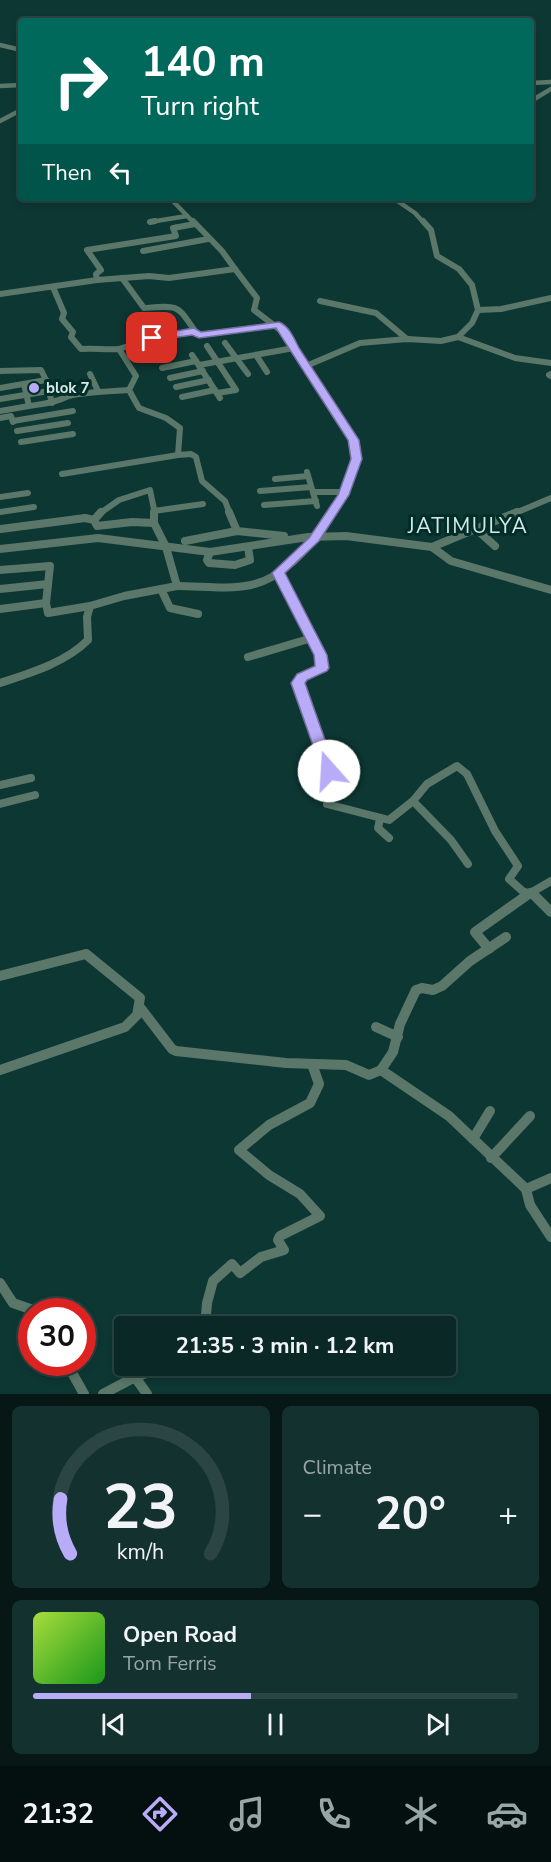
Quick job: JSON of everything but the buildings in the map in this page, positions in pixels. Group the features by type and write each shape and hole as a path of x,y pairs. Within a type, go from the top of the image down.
{"street":[{"path":"0,45 18,49"},
{"path":"534,83 551,82"},
{"path":"0,86 18,85"},
{"path":"534,99 551,89"},
{"path":"0,121 18,112"},
{"path":"0,570 47,565 50,569 46,603 47,612 50,613 177,586 230,588 249,585 266,581 278,573 319,534 345,492 356,459 355,444 287,335 279,325 256,312 257,298 222,251 173,201"},
{"path":"397,201 415,213 431,230 435,239 435,253 456,266 470,280 478,310"},
{"path":"150,222 187,216"},
{"path":"97,280 96,274 101,270 87,250 176,236 173,228 195,224"},
{"path":"143,251 185,240 208,239"},
{"path":"0,294 97,280 149,276 169,278 235,269"},
{"path":"122,278 144,308 176,306 199,335 279,325"},
{"path":"53,287 64,313 62,319 73,332 71,337 81,350 101,347 108,350 119,349 152,338 194,331"},
{"path":"478,310 501,309 551,297"},
{"path":"320,301 376,313 407,339"},
{"path":"306,366 360,343 407,339 441,341 462,332 478,310"},
{"path":"462,332 508,355 547,365"},
{"path":"225,343 248,374"},
{"path":"182,397 236,390 207,346"},
{"path":"170,378 200,366 294,348"},
{"path":"119,349 136,376 129,390"},
{"path":"192,354 217,394"},
{"path":"256,355 267,372"},
{"path":"536,369 547,365"},
{"path":"162,368 200,366"},
{"path":"46,380 2,388 0,370 39,369 43,371 46,380 52,403"},
{"path":"90,374 98,392"},
{"path":"176,387 209,380"},
{"path":"24,384 29,406"},
{"path":"11,416 29,406 62,401 69,396 129,390"},
{"path":"129,390 139,408 159,414 178,424 180,428 177,455"},
{"path":"0,399 49,391"},
{"path":"0,411 11,416 22,444 73,436 63,412"},
{"path":"0,418 73,411"},
{"path":"17,431 68,423"},
{"path":"62,474 191,454 196,457 202,481 225,501 237,531"},
{"path":"264,504 317,503 307,474 275,479"},
{"path":"94,520 109,504 150,490 154,524 166,547 177,586"},
{"path":"260,491 345,492"},
{"path":"0,497 28,493"},
{"path":"432,547 551,498"},
{"path":"154,511 203,504"},
{"path":"0,512 34,507"},
{"path":"0,528 85,518 94,520 98,526 132,522 154,524"},
{"path":"476,529 495,546"},
{"path":"185,542 237,531 275,536 319,534 346,536 432,547 451,561 551,590"},
{"path":"0,549 98,538 210,552 319,534"},
{"path":"210,552 207,560 209,563 235,565 250,560 248,547"},
{"path":"278,573 320,655 322,668 302,677 298,683 329,771"},
{"path":"0,589 48,584"},
{"path":"161,589 170,608 198,615"},
{"path":"0,609 46,603"},
{"path":"0,683 85,645 88,640 87,617 90,606"},
{"path":"248,657 312,638"},
{"path":"327,804 389,820 399,815 427,784 457,766 464,770 495,831 518,866 509,879 551,912"},
{"path":"0,785 31,778"},
{"path":"0,804 35,795"},
{"path":"412,801 451,840 468,864"},
{"path":"380,819 378,828 389,838"},
{"path":"489,949 475,932 529,893 551,881"},
{"path":"140,1006 172,1049 176,1051 346,1065 369,1075 381,1070 393,1052 400,1024 416,990 422,988 433,990 442,986 470,961 506,937"},
{"path":"0,976 86,954 95,959 121,984 136,992 140,998 140,1006 134,1022 125,1027 0,1070"},
{"path":"376,1027 398,1037"},
{"path":"206,1316 213,1281 232,1264 240,1274 261,1257 284,1250 278,1240 280,1236 320,1216 300,1194 269,1175 239,1150 269,1125 310,1103 319,1083 312,1064"},
{"path":"381,1070 449,1116 526,1189 530,1205 551,1237"},
{"path":"473,1139 490,1111"},
{"path":"491,1158 530,1116"},
{"path":"526,1189 551,1178"},
{"path":"0,1283 13,1303 18,1305"},
{"path":"73,1376 84,1394"},
{"path":"103,1394 138,1376"},
{"path":"135,1377 147,1394"}],"place":[{"name":"blok 7","path":"34,388"}],"district":[{"name":"JATIMULYA","path":"468,526"}],"route":[{"path":"152,338 194,331 199,335 279,325 354,440 357,454 344,495 313,541 278,573 320,655 322,668 302,677 298,683 329,771"}]}
